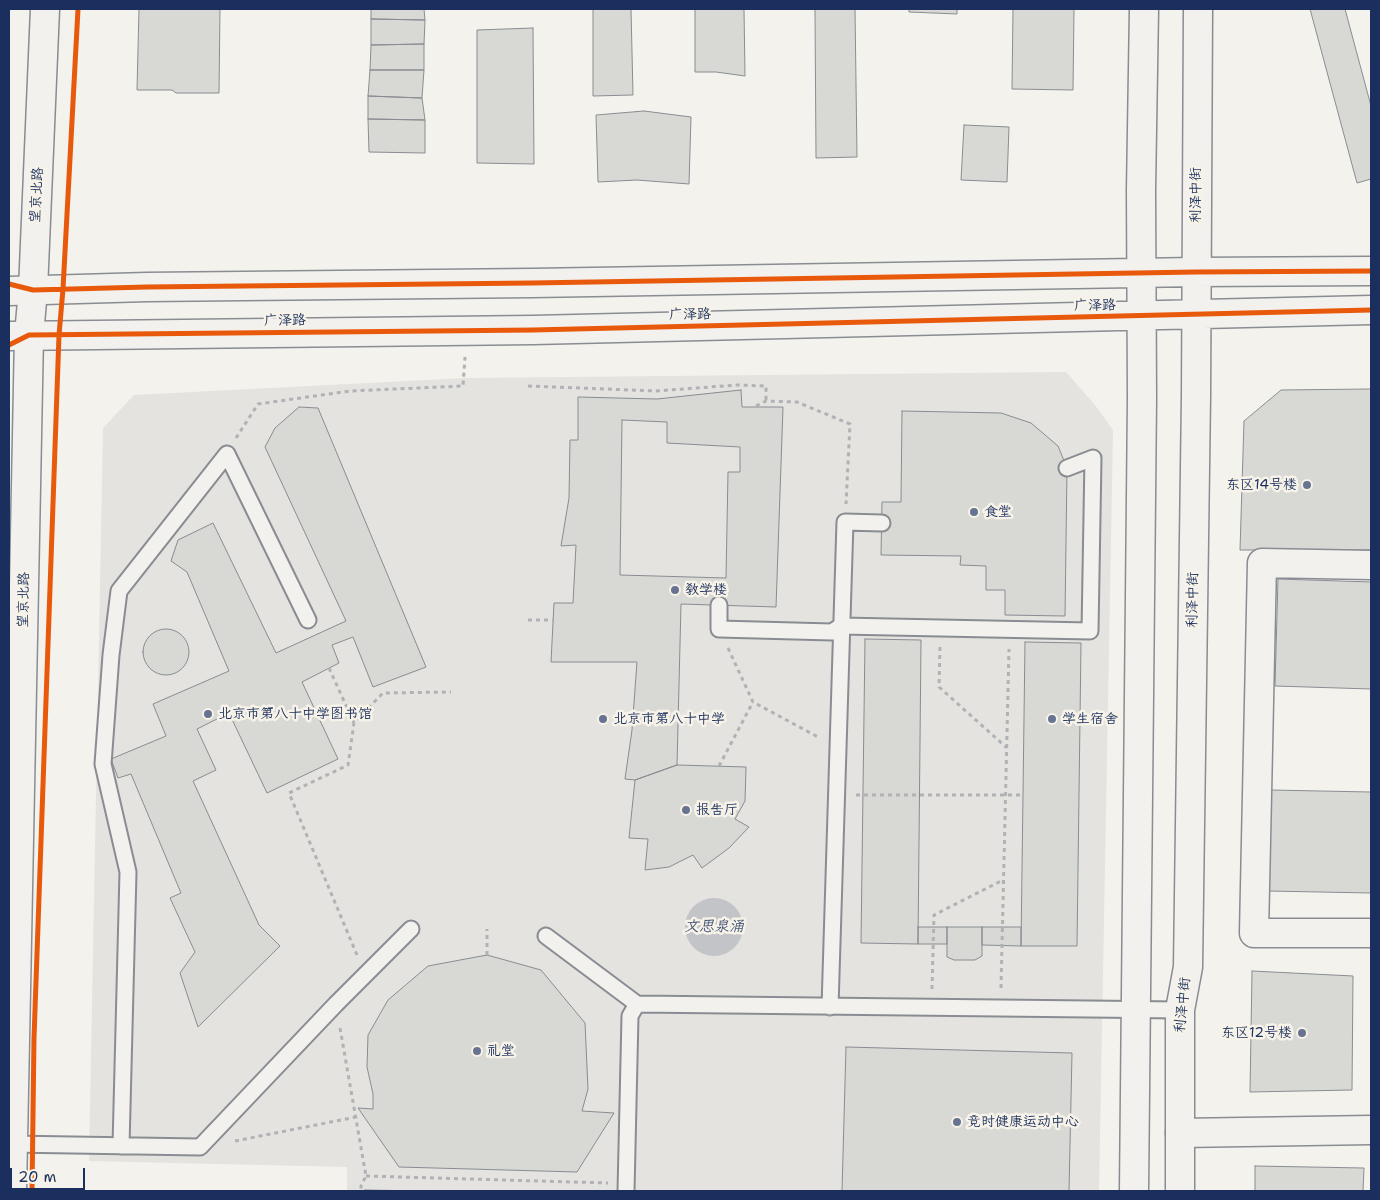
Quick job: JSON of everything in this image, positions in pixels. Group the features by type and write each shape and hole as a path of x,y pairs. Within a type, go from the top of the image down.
{"main road":[{"name":"望京北路","path":"12,1191 15,339 17,288 46,9"},
{"path":"1134,1191 1144,9"},
{"name":"利泽中街","path":"1180,1191 1180,1010 1188,967 1198,9"},
{"path":"17,288 551,283 1196,272 1371,271"},
{"name":"广泽路","path":"15,339 1196,316 1371,310"},
{"path":"1371,565 1262,563 1254,933 1371,933"},
{"path":"1180,1133 1371,1130"}],"lane":[{"path":"121,1146 128,872 103,764 111,655 119,591 227,454 308,620"},
{"path":"719,606 719,629 832,632 841,626 1090,631 1093,458 1067,468"},
{"path":"830,1007 845,522 882,522"},
{"path":"11,1144 200,1148 336,1004 411,929"},
{"path":"546,936 637,1004 1180,1010"},
{"path":"626,1187 630,1016 637,1004"}],"path":[{"path":"528,386 656,391 737,385 766,386 766,401"},
{"path":"227,454 258,404 350,391 463,386"},
{"path":"756,406 766,401 797,402 850,424 845,522"},
{"path":"528,620 553,620"},
{"path":"719,629 753,702 838,747"},
{"path":"941,629 939,687 1006,748"},
{"path":"1000,1008 1009,630"},
{"path":"330,668 354,723 348,765 289,793 365,974"},
{"path":"354,723 383,693 451,692"},
{"path":"719,766 753,702"},
{"path":"858,795 1023,795"},
{"path":"932,1008 934,914 1003,880"},
{"path":"487,929 487,956"},
{"path":"336,1004 366,1176 360,1191"},
{"path":"200,1148 356,1117"},
{"path":"366,1176 626,1187"}],"shaded area":[{"name":"北京市第八十中学","path":"1066,372 1095,405 1113,430 1099,1191 347,1191 347,1167 89,1161 103,428 134,395 465,378"}],"water":[{"name":"文思泉涌","path":"708,898 720,898 735,906 743,921 743,933 735,948 720,956 708,956 693,948 685,933 685,921 693,906"}],"building":[{"path":"139,9 220,9 219,93 176,93 172,90 137,90"},
{"path":"371,9 424,9 425,20 371,19"},
{"path":"593,9 631,9 633,95 593,96"},
{"path":"695,9 744,9 745,76 716,72 695,72"},
{"path":"815,9 855,9 857,157 816,158"},
{"path":"909,9 957,9 957,14 909,12"},
{"path":"1013,9 1074,9 1073,90 1012,89"},
{"path":"1310,9 1345,9 1371,106 1371,179 1357,183"},
{"path":"371,19 425,20 424,44 371,45"},
{"path":"533,28 534,164 477,163 477,30"},
{"path":"424,44 424,70 370,70 371,45"},
{"path":"370,70 424,70 422,98 368,96"},
{"path":"368,96 422,98 425,120 368,119"},
{"path":"644,111 691,117 689,184 637,180 598,182 596,115"},
{"path":"368,119 425,120 425,153 369,152"},
{"path":"964,125 1009,127 1007,182 961,180"},
{"name":"东区14号楼","path":"1371,389 1371,550 1240,550 1244,421 1281,390"},
{"name":"教学楼","path":"741,390 742,407 783,407 776,607 681,604 677,765 635,780 625,779 632,730 637,662 551,662 554,603 573,603 576,545 561,546 569,498 570,440 578,440 578,397 657,399","holes":["622,420 667,422 667,443 740,447 740,472 728,472 726,578 620,575"]},
{"path":"299,407 318,408 426,667 373,687 353,637 332,645 339,663 302,682 338,759 267,793 229,713 197,729 216,770 193,781 259,925 280,946 198,1027 180,973 195,952 170,898 181,893 131,774 118,778 111,759 166,736 153,704 229,671 187,572 171,561 178,540 213,523 276,653 346,621 265,447 275,428"},
{"name":"食堂","path":"902,411 1001,413 1031,423 1058,446 1067,468 1065,616 1005,615 1005,590 986,590 986,566 960,565 961,556 881,555 882,502 901,502"},
{"path":"1278,579 1371,582 1371,689 1275,686"},
{"path":"166,629 179,633 185,639 189,652 185,665 179,671 166,675 153,671 147,665 143,652 147,639 153,633"},
{"path":"865,639 921,640 918,944 861,943"},
{"name":"学生宿舍","path":"1025,642 1081,643 1077,946 1021,946"},
{"name":"报告厅","path":"677,765 746,767 745,801 735,819 749,827 729,848 702,868 693,855 669,867 645,870 648,839 629,838 635,780"},
{"path":"1270,790 1371,792 1371,893 1268,891"},
{"path":"918,927 947,927 947,944 918,944"},
{"path":"947,927 982,927 982,956 975,960 954,960 947,957"},
{"path":"982,927 1021,927 1021,946 982,945"},
{"name":"礼堂","path":"487,955 541,970 585,1023 588,1089 582,1111 614,1113 577,1172 399,1167 358,1108 373,1109 373,1094 367,1067 368,1035 388,1000 428,966"},
{"name":"东区12号楼","path":"1252,971 1353,976 1352,1090 1250,1092"},
{"name":"竞时健康运动中心","path":"846,1047 1072,1053 1069,1191 842,1191"},
{"path":"1255,1166 1364,1168 1363,1191 1255,1191"},
{"path":"365,1190 424,1191 365,1191"}],"cycle path":[{"path":"32,1191 34,1038 59,335 78,9"},
{"path":"9,284 33,290 1371,271"},
{"path":"9,345 29,335 533,330 1371,310"}],"place":[{"name":"东区14号楼","path":"1307,485"},
{"name":"食堂","path":"974,512"},
{"name":"教学楼","path":"675,590"},
{"name":"北京市第八十中学图书馆","path":"208,714"},
{"name":"北京市第八十中学","path":"603,719"},
{"name":"学生宿舍","path":"1052,719"},
{"name":"报告厅","path":"686,810"},
{"name":"东区12号楼","path":"1302,1033"},
{"name":"礼堂","path":"477,1051"},
{"name":"竞时健康运动中心","path":"957,1122"}]}
